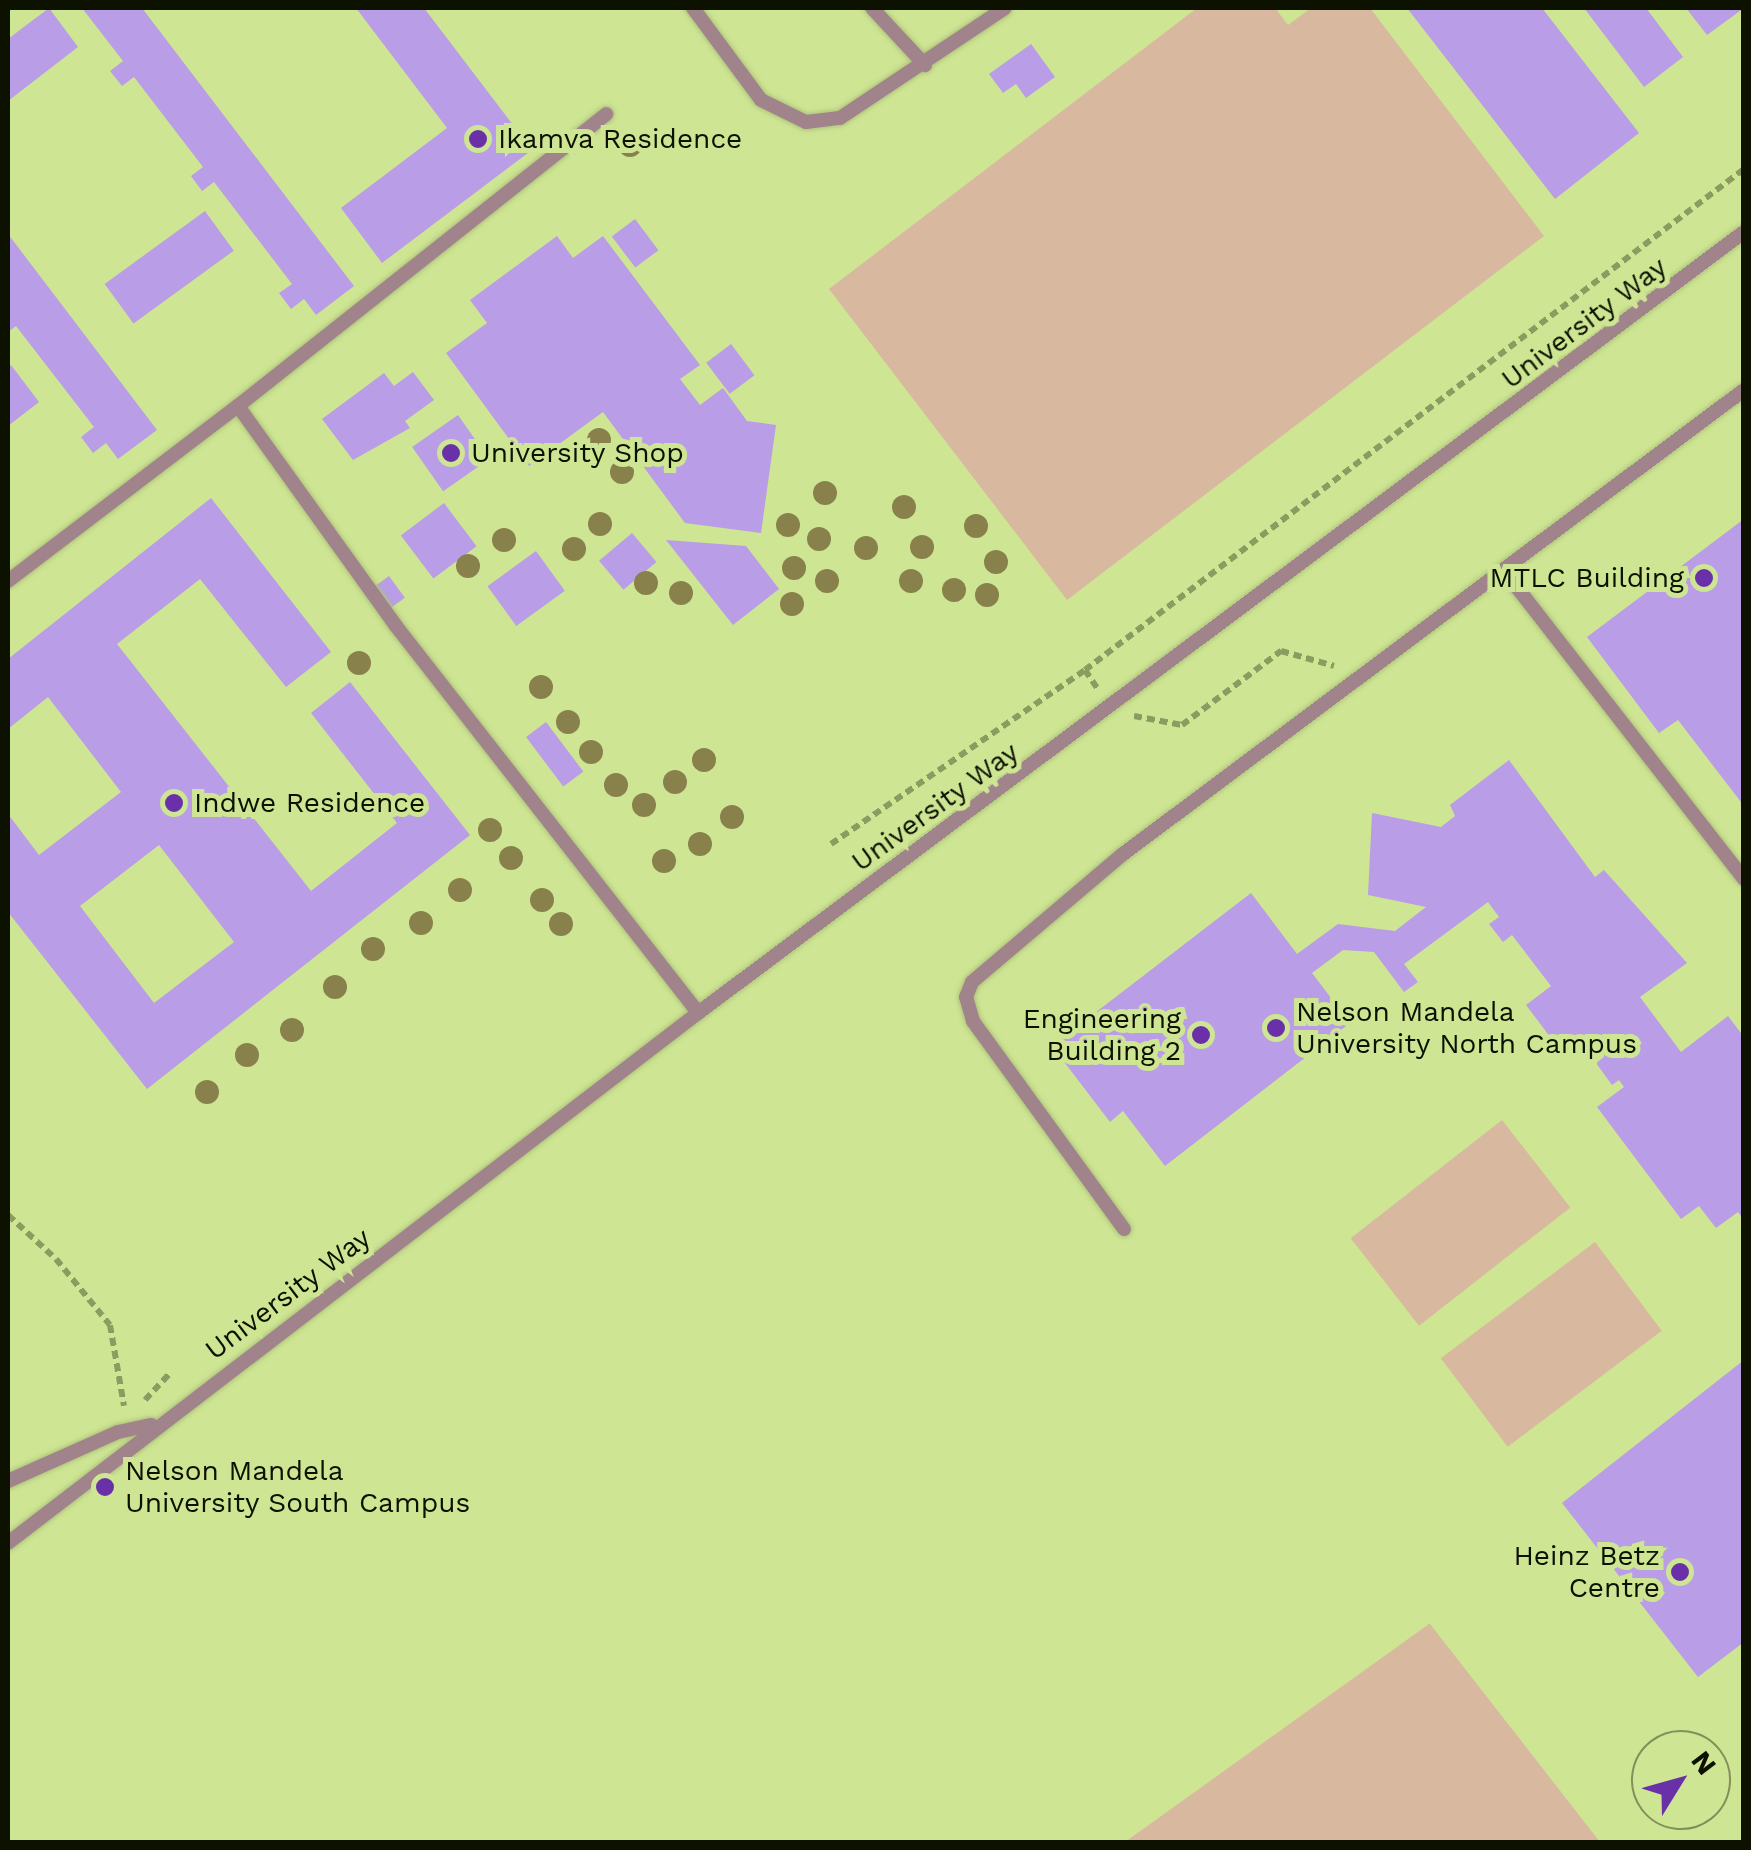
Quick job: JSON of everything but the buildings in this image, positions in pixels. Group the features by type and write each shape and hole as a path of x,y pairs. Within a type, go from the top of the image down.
{"lane":[{"path":"693,8 761,100 806,122 840,118 925,65 1005,8"},
{"path":"872,8 925,65"},
{"path":"8,581 238,406 606,114"},
{"name":"University Way","path":"8,1543 157,1424 698,1013 1744,232"},
{"path":"1124,1228 973,1021 966,997 972,982 1123,854 1367,676 1744,390"},
{"path":"238,406 396,626 698,1013"},
{"path":"1505,572 1744,879"},
{"name":"University Way","path":"8,1481 118,1432 157,1424"}],"path":[{"path":"831,844 1085,670 1744,169"},
{"path":"1085,670 1111,708 1182,725 1281,651 1367,676"},
{"path":"8,1214 56,1259 110,1325 126,1398 118,1432"}],"shaded area":[{"path":"1197,8 1275,8 1288,25 1311,8 1370,8 1544,236 1067,600 829,289"},
{"path":"1502,1120 1570,1207 1419,1326 1351,1238"},
{"path":"1595,1242 1662,1331 1508,1447 1441,1358"},
{"path":"1429,1624 1600,1842 1125,1842"}],"place":[{"name":"Ikamva Residence","path":"478,139"},
{"name":"University Shop","path":"451,453"},
{"name":"MTLC Building","path":"1704,578"},
{"name":"Indwe Residence","path":"174,803"},
{"name":"Nelson Mandela University North Campus","path":"1276,1028"},
{"name":"Engineering Building 2","path":"1201,1035"},
{"name":"Nelson Mandela University South Campus","path":"105,1487"},
{"name":"Heinz Betz Centre","path":"1680,1572"}]}
